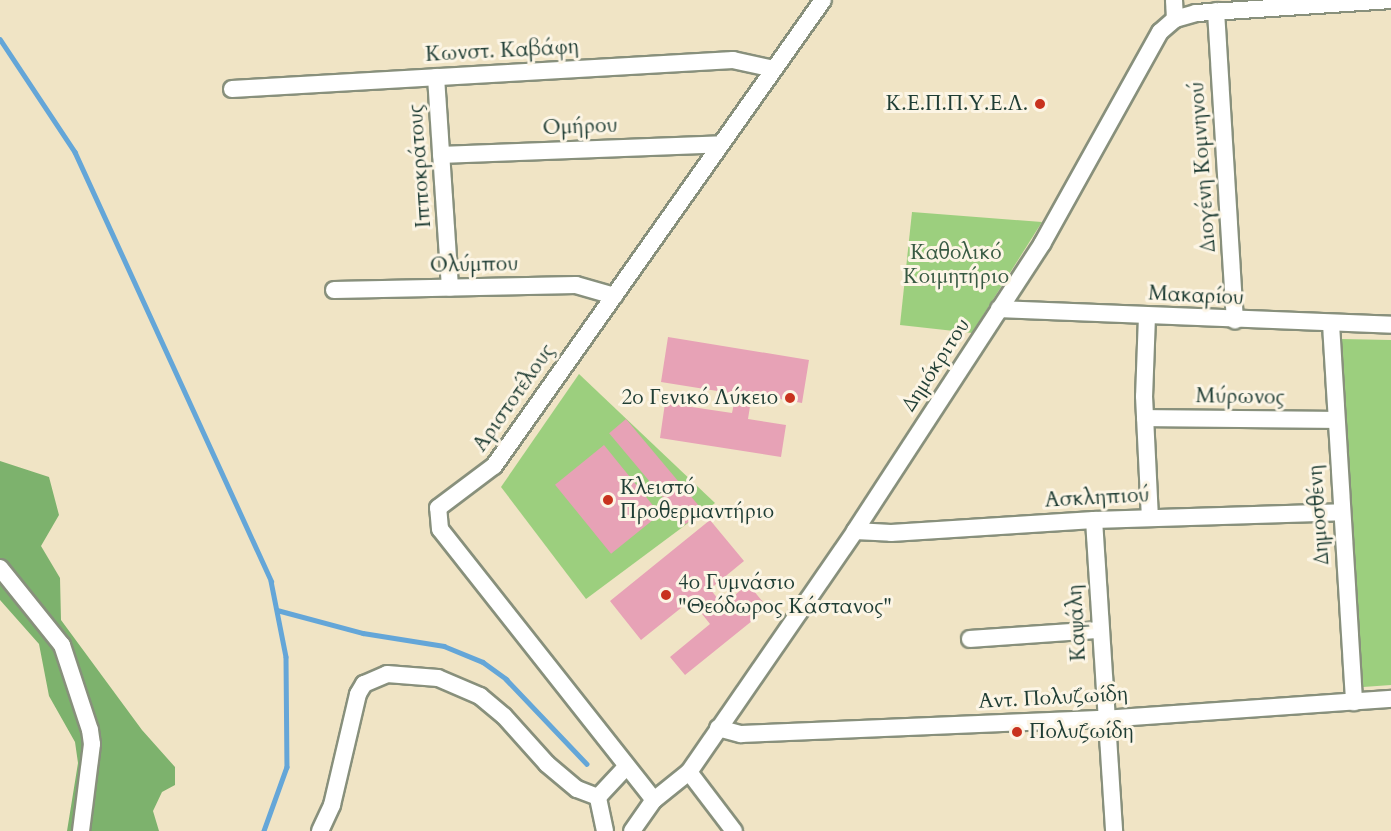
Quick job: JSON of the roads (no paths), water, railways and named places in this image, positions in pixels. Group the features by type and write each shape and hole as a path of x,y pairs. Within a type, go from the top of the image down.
{"street":[{"name":"Αριστοτέλους","path":"654,800 440,529 437,518 438,508 494,466 823,0"},
{"path":"1174,0 1175,19 1216,12 1390,0"},
{"name":"Διογένη Κομνηνού","path":"1216,12 1235,320"},
{"name":"Δημόκριτου","path":"718,728 855,531 1047,236 1156,37 1175,19"},
{"name":"Κωνστ. Καβάφη","path":"231,89 733,60 774,69"},
{"name":"Ιπποκράτους","path":"436,77 450,288"},
{"name":"Ομήρου","path":"441,155 721,144"},
{"name":"Ολύμπου","path":"334,290 576,285 614,296"},
{"name":"Μακαρίου","path":"999,309 1391,325"},
{"path":"1147,316 1145,418 1150,518"},
{"name":"Δημοσθένη","path":"1331,324 1335,420 1354,702"},
{"name":"Μύρωνος","path":"1145,418 1335,420"},
{"name":"Ασκληπιού","path":"855,531 891,534 1094,520 1342,512"},
{"name":"Καψάλη","path":"1094,520 1104,719 1114,831"},
{"path":"0,568 62,645 90,730 92,744 81,831"},
{"path":"970,639 1100,630"},
{"path":"320,831 332,805 358,694 364,684 387,674 438,678 480,696 504,716 547,764 577,789 598,797"},
{"name":"Αντ. Πολυζωίδη","path":"718,728 741,734 1104,719 1391,699"},
{"path":"632,831 654,800 689,772 718,728"},
{"path":"598,797 627,766"},
{"path":"689,772 734,831"},
{"path":"598,797 604,831"}],"waterway":[{"path":"0,39 75,152 271,581 286,657 287,767 264,831"},
{"path":"277,610 363,633 444,646 483,662 506,679 587,764"}],"place":[{"name":"Κ.Ε.Π.Π.Υ.Ε.Λ.","path":"1040,104"},
{"name":"2ο Γενικό Λύκειο","path":"790,398"},
{"name":"Κλειστό Προθερμαντήριο","path":"608,500"},
{"name":"4ο Γυμνάσιο \"Θεόδωρος Κάστανος\"","path":"666,595"},
{"name":"Πολυζωίδη","path":"1017,732"}],"park label":[{"name":"Καθολικό Κοιμητήριο","path":"956,265"}]}
